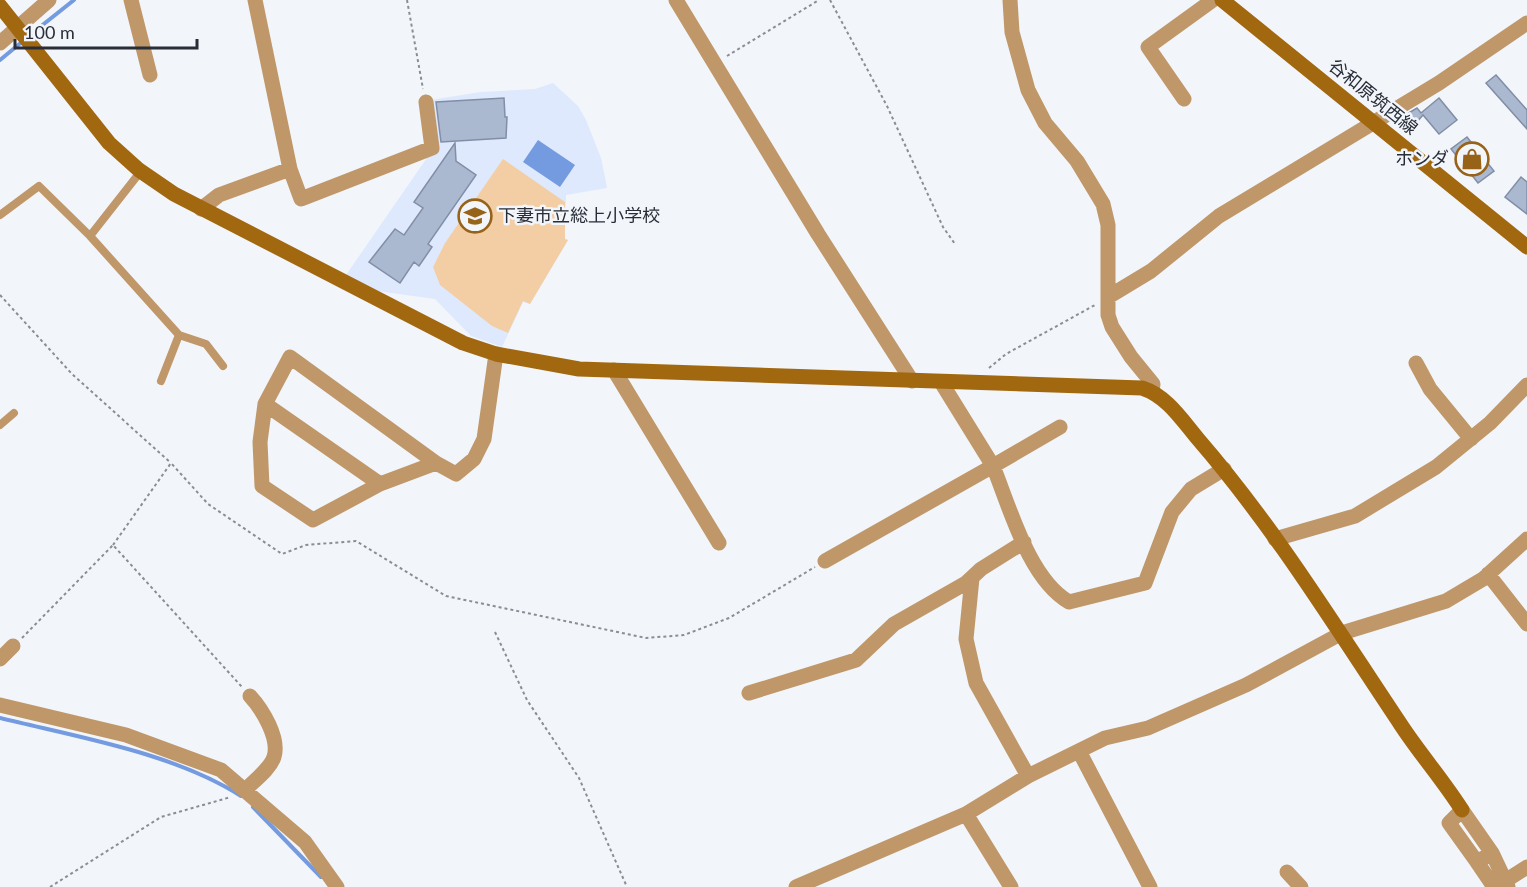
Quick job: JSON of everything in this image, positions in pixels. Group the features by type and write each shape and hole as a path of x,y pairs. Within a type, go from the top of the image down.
{"street":[{"path":"0,43 49,0"},
{"path":"131,0 150,75"},
{"path":"255,0 290,169 301,199 432,148 426,102"},
{"path":"676,0 912,381"},
{"path":"1010,0 1012,32 1028,90 1045,123 1077,161 1103,204 1108,225 1108,315 1112,327 1131,357 1153,384 1152,392"},
{"path":"1184,99 1148,47 1213,0"},
{"name":"谷和原筑西線","path":"1222,0 1527,247"},
{"path":"0,6 109,143 141,171 174,195 463,343 496,354 579,369 1142,388 1152,392 1166,402 1224,469 1342,633 1402,726 1492,853 1502,885"},
{"path":"1108,297 1151,271 1218,216 1445,79 1527,22"},
{"path":"201,209 219,195 290,169"},
{"path":"436,463 380,484 313,520 262,486 260,442 265,404 290,357 436,463 456,474 474,459 484,439 496,354"},
{"path":"1416,363 1430,389 1471,439"},
{"path":"614,370 718,543"},
{"path":"941,382 993,466 1024,542 1055,594 1070,602 1145,583 1172,512 1191,489 1224,469"},
{"path":"1275,539 1355,516 1436,467 1471,439 1527,385"},
{"path":"265,404 380,484"},
{"path":"825,561 1060,427"},
{"path":"796,887 966,814 1028,776 1105,738 1148,728 1246,685 1342,633 1446,601 1488,574 1527,539"},
{"path":"749,693 856,660 894,624 972,578 1024,542"},
{"path":"1488,574 1527,624"},
{"path":"972,578 966,639 976,683 1028,776"},
{"path":"0,659 13,646"},
{"path":"246,789 265,770 274,756 274,738 259,705 250,696"},
{"path":"0,705 126,735 221,770 246,789 305,842 337,887"},
{"path":"1079,751 1150,887"},
{"path":"1462,810 1449,823 1478,862 1502,885"},
{"path":"966,814 1011,887"},
{"path":"1478,862 1492,853"},
{"path":"1502,885 1527,867"},
{"path":"1287,872 1301,887"}],"lane":[{"path":"90,236 141,171"},
{"path":"0,215 39,186 90,236 179,335 206,344 223,366"},
{"path":"161,381 179,335"},
{"path":"0,425 15,412"}],"path":[{"path":"407,0 426,102"},
{"path":"714,64 819,0"},
{"path":"830,0 887,106 944,227 955,244"},
{"path":"0,295 72,374 171,463 208,504 282,554 306,544 356,541 446,596 646,638 684,635 729,618 825,561"},
{"path":"988,369 1006,354 1108,297"},
{"path":"13,646 113,545 171,463"},
{"path":"113,545 250,696"},
{"path":"495,632 527,700 579,778 627,887"},
{"path":"50,887 161,817 231,797"}],"shaded area":[{"name":"下妻市立総上小学校","path":"553,83 578,106 586,120 601,158 607,188 566,195 565,239 568,240 530,304 523,302 502,347 471,336 435,299 377,291 346,275 431,152 430,100 481,92 535,89"},
{"path":"503,159 565,202 565,239 568,240 530,304 523,301 508,333 492,326 440,285 433,267 445,243"}],"water":[{"path":"538,140 575,165 560,187 523,162"}],"building":[{"path":"1496,75 1527,110 1527,129 1486,83"},
{"path":"504,98 505,117 507,117 506,138 441,142 436,102"},
{"path":"1439,98 1457,120 1439,134 1423,115 1409,131 1397,120 1417,108 1421,113"},
{"path":"1467,137 1494,171 1478,183 1451,149"},
{"path":"455,143 456,161 476,175 428,244 432,247 419,266 414,262 400,283 369,262 395,229 404,235 423,208 414,202"},
{"path":"1521,177 1527,182 1527,214 1505,197"}],"waterway":[{"path":"35,31 74,0"},
{"path":"0,60 23,41"},
{"path":"0,718 156,757 215,781 241,796"},
{"path":"253,807 321,877"}],"place":[{"name":"ホンダ","path":"1472,159"},
{"name":"下妻市立総上小学校","path":"475,216"}]}
